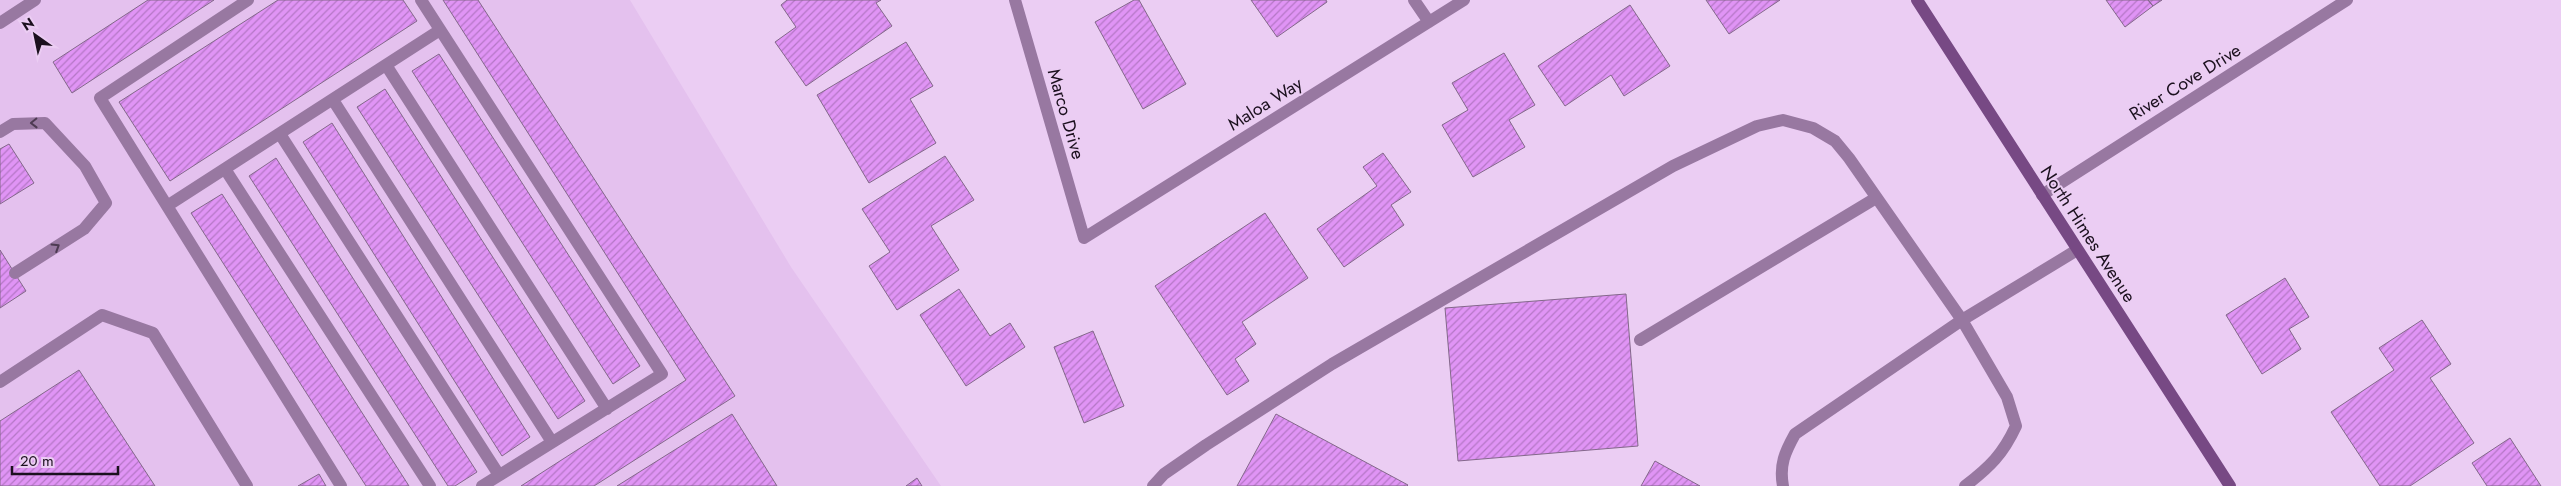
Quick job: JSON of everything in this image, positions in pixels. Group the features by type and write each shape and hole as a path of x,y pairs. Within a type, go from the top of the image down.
{"street":[{"path":"0,23 35,0"},
{"path":"248,0 100,98 341,486"},
{"path":"421,0 662,374 482,486"},
{"name":"Marco Drive","path":"1015,0 1084,238"},
{"path":"1414,0 1429,22"},
{"name":"Maloa Way","path":"1084,238 1464,0"},
{"name":"North Himes Avenue","path":"1917,0 2230,486"},
{"name":"River Cove Drive","path":"2042,194 2347,0"},
{"path":"167,206 440,30"},
{"path":"386,65 606,409"},
{"path":"333,100 552,442"},
{"path":"1153,486 1164,474 1206,445 1332,364 1673,166 1757,126 1783,120 1813,128 1834,141 1962,320 2007,397 2016,426 2006,448 1984,472 1965,486"},
{"path":"0,132 13,124 45,123 85,166 106,203 84,230 15,273"},
{"path":"280,134 499,475"},
{"path":"225,169 430,486"},
{"path":"1640,340 1876,198"},
{"path":"1783,486 1780,471 1784,453 1796,434 1962,320 2077,250"},
{"path":"0,382 102,315 153,334 247,486"}],"shaded area":[{"path":"0,0 630,0 791,267 941,486 0,486"}],"building":[{"path":"148,0 214,0 72,93 53,62"},
{"path":"278,0 403,0 417,21 170,181 119,102"},
{"path":"443,0 478,0 735,396 594,486 521,486 686,380"},
{"path":"787,0 881,0 876,3 892,26 806,86 775,42 796,27 781,5"},
{"path":"1134,0 1139,0 1186,84 1143,109 1095,22"},
{"path":"1251,0 1326,0 1327,2 1277,37"},
{"path":"1706,0 1780,0 1729,34"},
{"path":"2106,0 2148,0 2153,6 2125,27"},
{"path":"2148,0 2162,0 2153,6"},
{"path":"1630,5 1670,66 1624,96 1611,75 1565,106 1538,66"},
{"path":"906,42 933,86 910,99 936,143 869,183 817,95"},
{"path":"1504,53 1535,105 1509,120 1525,147 1473,177 1442,125 1468,110 1452,83"},
{"path":"439,54 640,366 613,384 412,71"},
{"path":"385,89 585,401 558,419 357,107"},
{"path":"332,123 530,437 502,456 303,142"},
{"path":"9,144 34,183 0,204 0,149"},
{"path":"1383,153 1411,192 1391,205 1404,225 1344,267 1317,229 1377,186 1363,167"},
{"path":"945,156 974,200 931,226 959,270 897,310 869,266 890,252 862,209"},
{"path":"276,158 477,472 455,486 448,486 249,176"},
{"path":"222,194 409,486 366,486 191,213"},
{"path":"1265,213 1308,278 1242,322 1256,344 1235,359 1249,381 1227,395 1155,286"},
{"path":"0,250 26,291 0,308"},
{"path":"2285,278 2309,317 2289,329 2301,349 2262,374 2226,315"},
{"path":"959,289 990,336 1010,323 1025,347 966,386 920,315"},
{"path":"1626,294 1638,446 1458,461 1445,308"},
{"path":"2422,320 2451,364 2430,378 2474,443 2410,486 2380,486 2331,412 2394,370 2379,348"},
{"path":"1093,331 1124,406 1084,423 1054,347"},
{"path":"79,370 155,486 0,486 0,421"},
{"path":"732,414 777,486 617,486"},
{"path":"1276,414 1408,485 1237,486"},
{"path":"2510,438 2541,486 2487,486 2472,463"},
{"path":"1655,461 1700,486 1641,486"},
{"path":"319,474 326,486 298,486"},
{"path":"917,478 922,486 906,486"}]}
